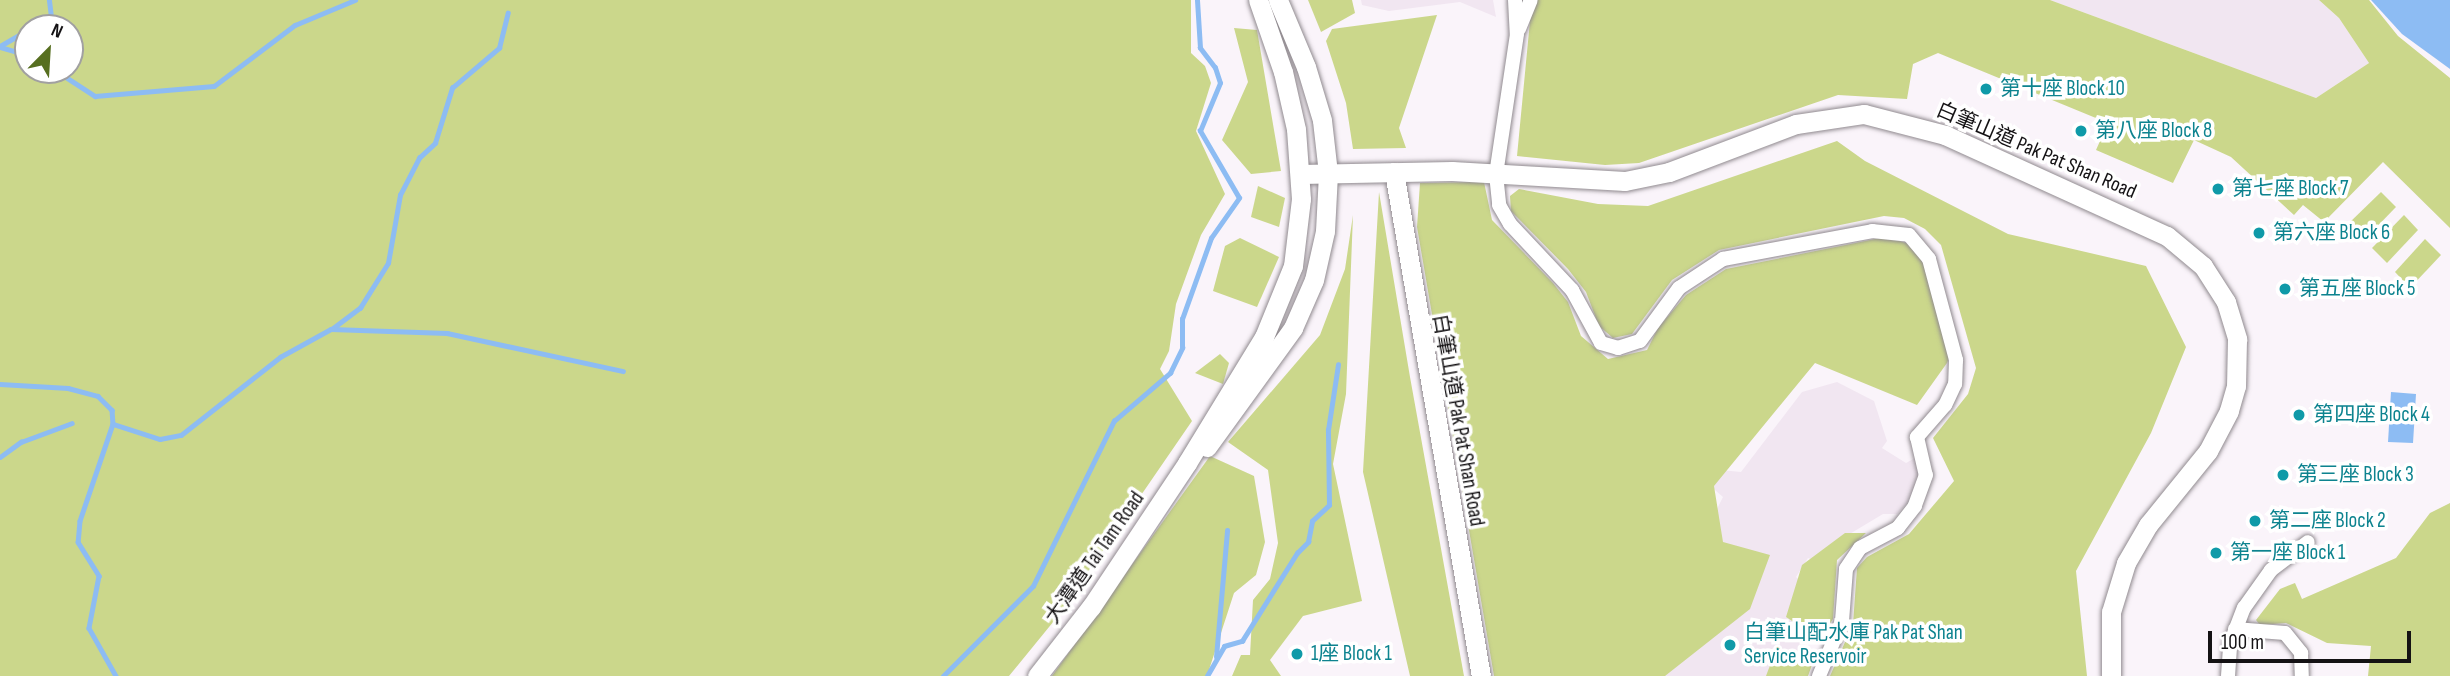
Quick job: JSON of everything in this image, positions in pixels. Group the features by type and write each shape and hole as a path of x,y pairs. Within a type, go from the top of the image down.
{"street":[{"name":"大潭道 Tai Tam Road","path":"1037,676 1091,607 1187,463 1258,347 1284,293 1298,243 1301,174 1288,90 1258,0"},
{"name":"大潭道 Tai Tam Road","path":"1187,463 1206,447 1241,404 1301,311 1323,245 1328,173 1315,93 1278,0"},
{"path":"1516,0 1517,34 1502,214 1561,276 1595,338 1611,349 1640,341 1679,288 1723,259 1852,232 1899,232 1923,249 1956,360 1955,384 1945,405 1917,437 1926,475 1915,506 1900,526 1867,543 1848,564 1842,621 1819,676"},
{"path":"1517,34 1531,0"},
{"name":"白筆山道 Pak Pat Shan Road","path":"1301,174 1394,172 1504,175 1611,183 1669,172 1811,120 1872,115 1945,135 2141,221 2192,254 2212,277 2231,316 2238,353 2236,386 2229,411 2208,451 2148,525 2126,563 2111,612 2110,676"},
{"name":"白筆山道 Pak Pat Shan Road","path":"1394,172 1400,225 1481,676"},
{"path":"2228,676 2235,629 2244,608 2271,570 2308,542"},
{"path":"2235,629 2285,633 2301,653 2302,676"}],"shaded area":[{"path":"1361,0 1493,0 1496,17 1460,2 1389,11 1362,5"},
{"path":"2050,0 2319,0 2339,18 2369,63 2316,98"},
{"path":"1837,382 1874,401 1887,441 1882,448 1906,463 1915,458 1920,474 1912,498 1897,514 1883,514 1848,535 1829,567 1808,558 1796,577 1821,599 1797,676 1615,676 1704,535 1723,497 1708,484 1721,470 1741,472 1802,392"}],"green space":[{"path":"0,0 1191,0 1191,53 1205,66 1211,83 1196,131 1225,194 1201,235 1176,304 1169,351 1160,369 1192,421 1058,616 1009,676 0,676"},
{"path":"1308,0 1352,0 1355,13 1321,32"},
{"path":"1532,0 2050,0 2316,98 2369,63 2339,18 2319,0 2369,0 2398,36 2450,78 2450,228 2383,162 2324,222 2303,205 2294,215 2231,157 2194,140 2173,183 2096,150 2108,123 1938,53 1913,64 1907,99 1838,95 1639,163 1605,165 1517,156"},
{"path":"1437,15 1399,128 1406,148 1353,149 1346,103 1326,41 1332,29"},
{"path":"1234,28 1257,30 1281,171 1251,174 1222,140 1248,82"},
{"path":"1837,141 1865,161 2008,234 2146,266 2186,347 2151,433 2076,571 2087,676 1830,676 1853,624 1857,568 1867,557 1909,534 1954,481 1933,438 1968,394 1976,368 1941,245 1925,229 1904,218 1884,216 1719,250 1672,280 1632,334 1613,338 1599,326 1586,292 1568,269 1511,211 1510,196 1519,189 1598,204 1648,206"},
{"path":"1484,182 1492,220 1553,283 1568,302 1581,336 1608,359 1647,350 1658,328 1686,295 1726,269 1885,237 1913,245 1924,255 1952,350 1947,363 1917,405 1815,363 1714,486 1723,542 1770,555 1750,609 1665,676 1494,676 1417,227 1420,183"},
{"path":"1258,186 1285,198 1279,227 1251,217"},
{"path":"1379,192 1464,676 1410,676 1363,472"},
{"path":"2381,192 2396,207 2364,240 2348,224"},
{"path":"1353,215 1346,394 1333,464 1362,601 1303,616 1270,660 1281,676 1232,676 1241,655 1250,655 1253,600 1270,579 1278,543 1268,470 1228,442 1320,335 1345,269"},
{"path":"2404,215 2418,230 2387,263 2372,248"},
{"path":"1240,238 1279,257 1257,307 1213,291 1225,246"},
{"path":"2425,239 2441,255 2410,288 2395,272"},
{"path":"1220,354 1229,363 1223,384 1195,373"},
{"path":"1210,456 1254,476 1265,542 1256,575 1234,593 1207,676 1052,676"},
{"path":"2450,503 2450,676 2368,676 2371,646 2327,643 2286,623 2260,625 2256,620 2280,589 2295,583 2302,599 2396,558 2430,513"},
{"path":"1845,533 1866,533 1837,560 1833,619 1820,639 1786,617 1802,565"},
{"path":"1777,647 1812,665 1808,676 1766,676"}],"water":[{"path":"2371,0 2450,0 2450,69 2402,34"},
{"path":"2391,392 2416,394 2413,443 2388,442"}],"waterway":[{"path":"49,0 51,14"},
{"path":"77,84 95,96 214,86 295,25 355,0"},
{"path":"943,676 1033,586 1114,421 1170,373 1182,348 1182,319 1211,238 1239,198 1200,131 1220,83 1215,68 1200,48 1197,0"},
{"path":"333,328 360,308 388,263 400,195 419,158 435,143 452,88 499,48 508,13"},
{"path":"0,46 14,38"},
{"path":"0,47 14,51"},
{"path":"113,424 160,439 181,435 280,357 331,329 447,333 623,371"},
{"path":"1207,676 1224,646 1242,641 1297,553 1308,542 1312,521 1329,505 1328,430 1338,365"},
{"path":"0,384 68,388 98,396 112,410 113,424 80,521 78,542 99,576 89,628 116,676"},
{"path":"0,457 21,442 72,423"},
{"path":"1216,657 1227,530"}],"place":[{"name":"第十座 Block 10","path":"1986,89"},
{"name":"第八座 Block 8","path":"2081,131"},
{"name":"第七座 Block 7","path":"2218,189"},
{"name":"第六座 Block 6","path":"2259,233"},
{"name":"第五座 Block 5","path":"2285,289"},
{"name":"第四座 Block 4","path":"2299,415"},
{"name":"第三座 Block 3","path":"2283,475"},
{"name":"第二座 Block 2","path":"2255,521"},
{"name":"第一座 Block 1","path":"2216,553"},
{"name":"白筆山配水庫 Pak Pat Shan Service Reservoir","path":"1730,645"},
{"name":"1座 Block 1","path":"1297,654"}]}
